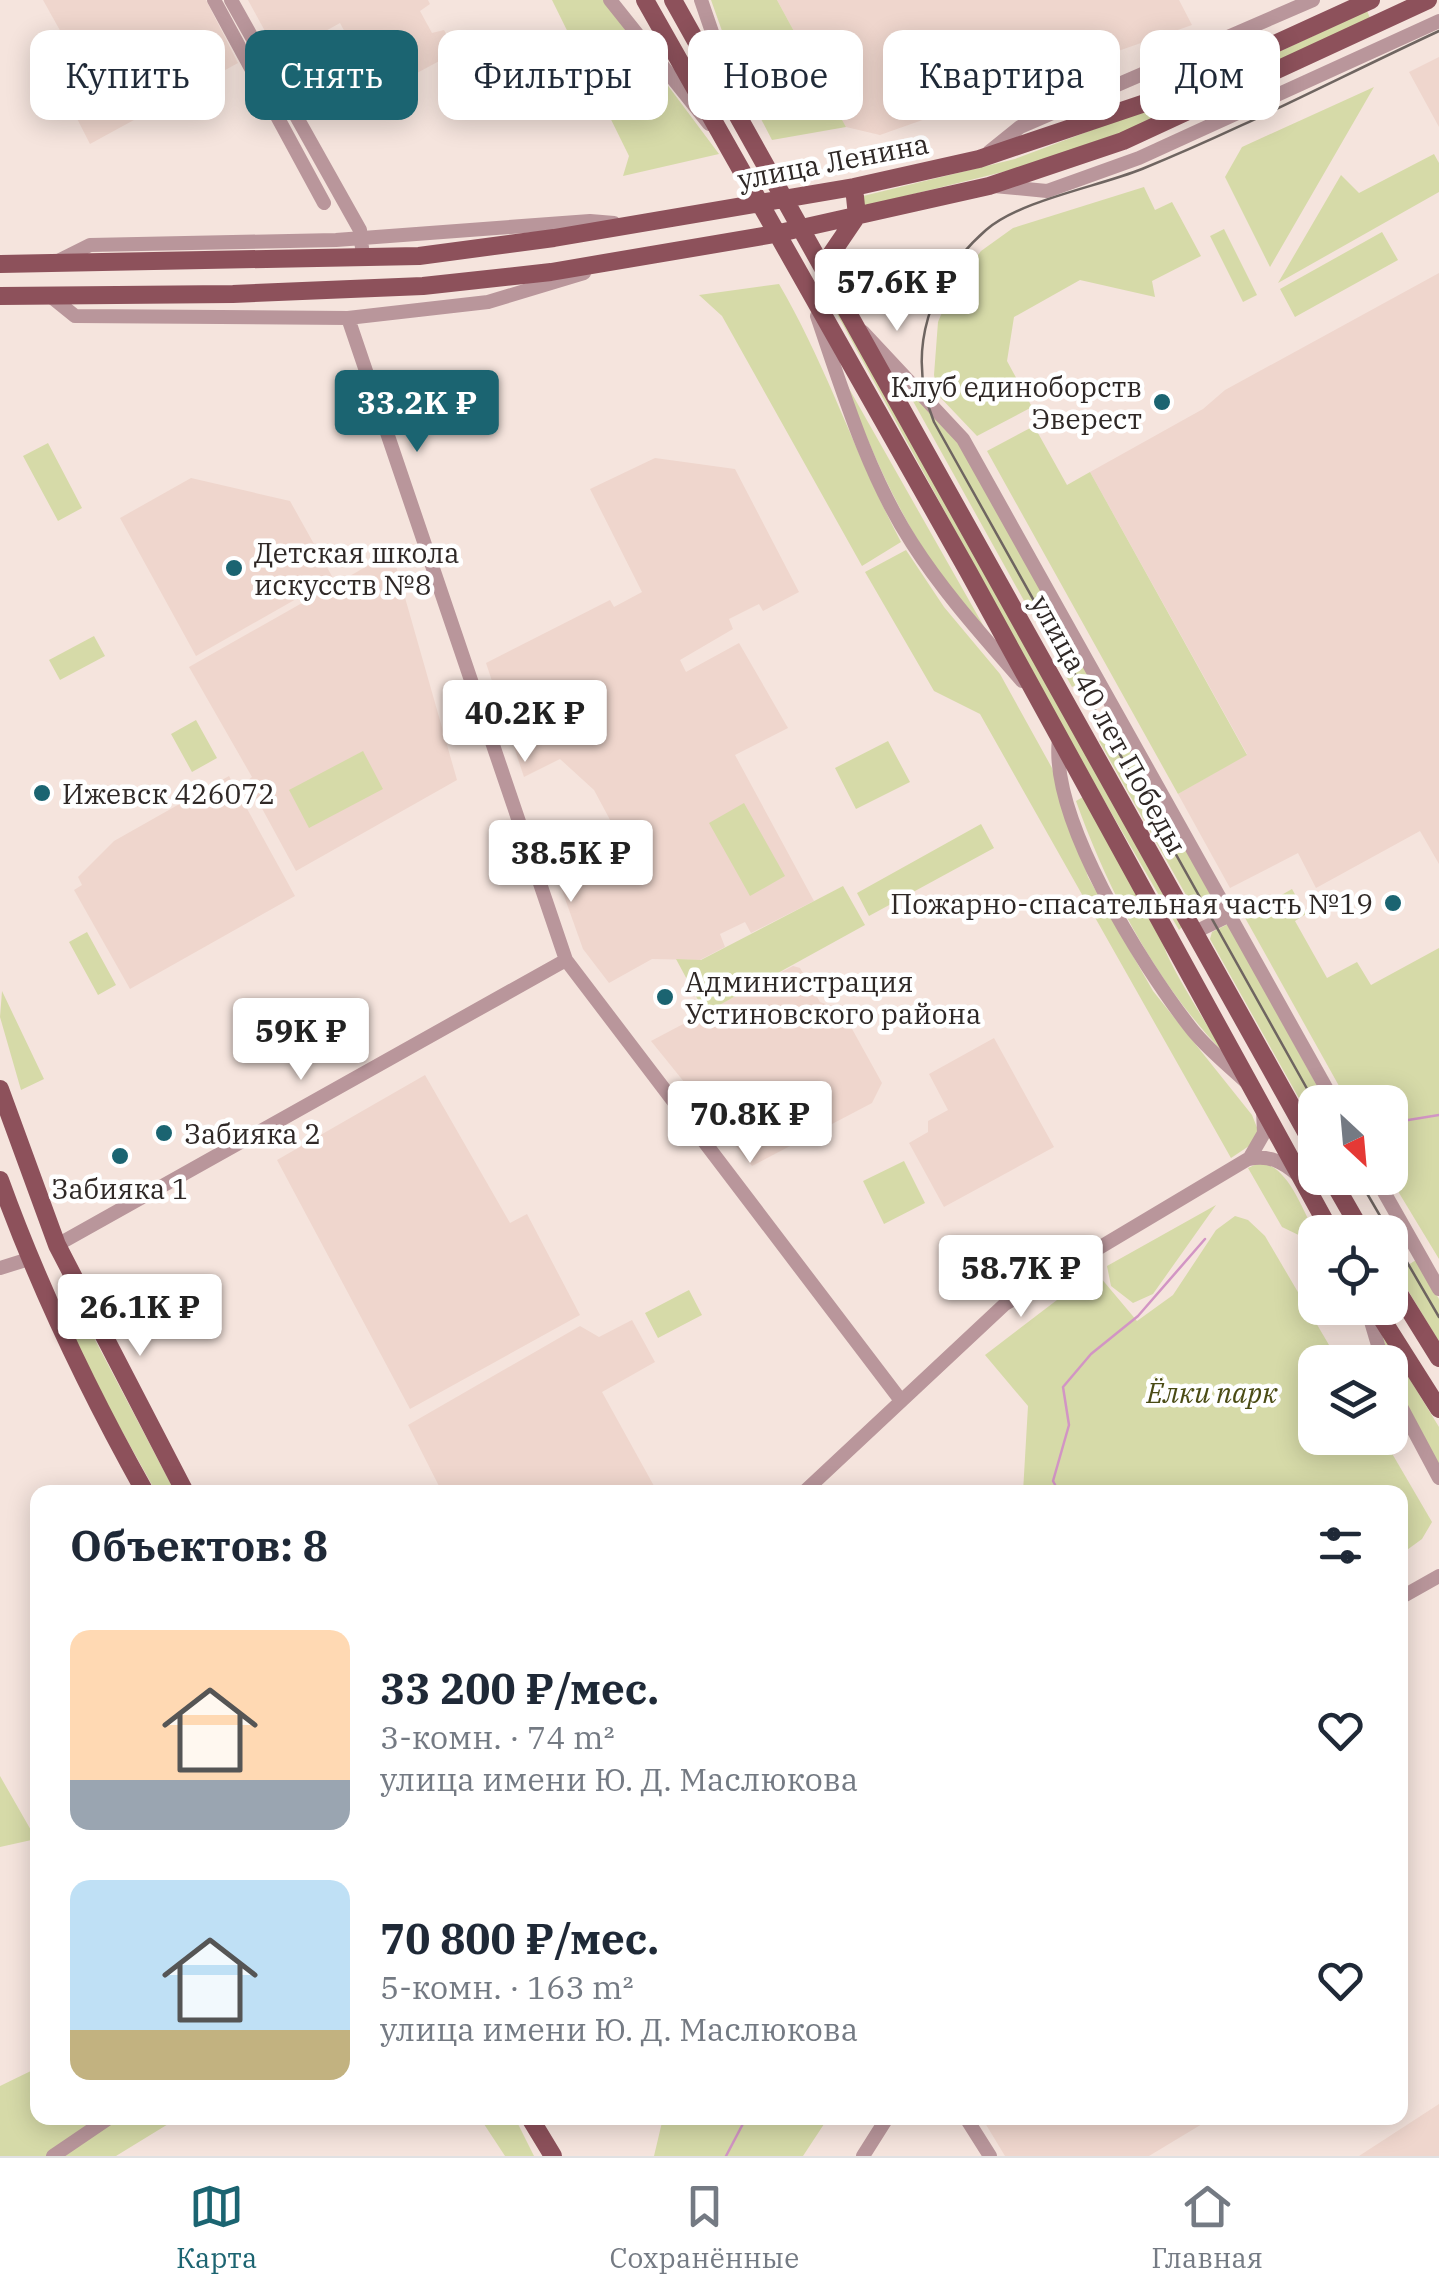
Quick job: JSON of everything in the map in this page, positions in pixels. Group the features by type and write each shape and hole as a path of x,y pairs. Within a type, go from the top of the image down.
{"main road":[{"name":"улица 40 лет Победы","path":"644,0 1060,739 1298,1174"},
{"name":"улица 40 лет Победы","path":"673,0 1298,1119"},
{"path":"1369,0 1379,24"},
{"name":"улица Ленина","path":"9,263 420,256 852,188 979,159 1148,102 1369,0"},
{"name":"улица Ленина","path":"1,296 233,294 422,286 774,234 988,186 1123,141 1428,0"},
{"path":"723,140 745,128"},
{"path":"800,278 857,216 852,188"},
{"path":"819,259 830,222 852,188"},
{"path":"702,214 707,245"},
{"path":"0,255 9,263"},
{"path":"810,296 832,284"},
{"path":"1172,944 1194,933"},
{"path":"0,1089 57,1244 180,1485"},
{"path":"1286,1151 1298,1148"},
{"path":"0,1180 29,1259 142,1485"},
{"path":"29,1259 57,1244"},
{"path":"1408,1308 1439,1358"},
{"path":"1382,1325 1439,1409"},
{"path":"534,2125 554,2156"}],"street":[{"path":"214,0 245,47"},
{"path":"231,0 245,32"},
{"name":"улица 40 лет Победы","path":"610,0 723,140"},
{"name":"улица 40 лет Победы","path":"701,0 745,128"},
{"path":"979,159 1020,128 1216,46 1313,0"},
{"name":"улица Ленина","path":"988,186 1047,190 1102,171 1439,21"},
{"path":"1379,24 1389,46"},
{"path":"285,120 323,200 336,188"},
{"path":"292,120 336,188 361,244"},
{"name":"улица Ленина","path":"56,262 90,245 361,244 590,221 635,225"},
{"name":"улица Ленина","path":"48,294 74,316 348,318 500,299 625,259"},
{"name":"улица 40 лет Победы","path":"810,296 864,446 910,540 950,598 1037,698"},
{"path":"348,318 566,960 899,1398"},
{"name":"улица 40 лет Победы","path":"855,325 908,375 963,439 1324,1085"},
{"path":"904,412 908,375"},
{"name":"улица 40 лет Победы","path":"1060,739 1060,775 1092,870 1192,1030 1252,1089"},
{"path":"1194,933 1228,916"},
{"path":"57,1244 566,960"},
{"path":"1248,1160 1264,1133 1264,1110"},
{"path":"811,1485 899,1398 1005,1304 1248,1160 1264,1156 1281,1161 1298,1175"},
{"path":"1386,1195 1439,1290"},
{"path":"0,1268 29,1259"},
{"path":"1408,1420 1439,1478"},
{"path":"1408,1593 1439,1576"},
{"path":"53,2156 99,2125"},
{"path":"862,2156 882,2125"},
{"path":"970,2125 990,2156"}],"shaded area":[{"path":"43,0 206,0 221,30 60,30"},
{"path":"248,0 428,0 430,4 420,11 432,33 438,32 438,62 418,72 418,30 344,30 340,23 327,30 264,30"},
{"path":"777,0 1179,0 1192,25 1178,30 1140,30 1140,43 1120,50 1120,30 883,30 883,120 923,120 880,135 846,127 842,120 863,120 863,30 793,30"},
{"path":"225,37 238,63 225,70"},
{"path":"1439,57 1439,127 1409,72"},
{"path":"78,120 134,120 90,144"},
{"path":"1439,273 1439,864 1420,831 1316,888 1298,853 1230,888 1178,794 1247,754 1090,472 1203,409 1225,390"},
{"path":"655,458 735,469 799,592 763,611 759,604 729,619 733,629 680,660 686,672 739,643 788,728 735,755 814,901 751,933 745,922 720,934 725,947 700,960 652,959 609,983 583,949 553,865 616,831 594,790 560,759 524,777 486,663 610,600 614,607 642,592 590,489"},
{"path":"191,478 290,501 333,578 196,656 120,518"},
{"path":"392,552 457,780 296,871 247,781 252,777 189,667"},
{"path":"229,776 295,896 130,989 74,890 82,885 78,877 114,841"},
{"path":"793,966 800,968 820,1002 841,1009 882,1083 872,1103 752,1166 651,1041"},
{"path":"994,1038 1054,1147 944,1207 909,1143 928,1132 928,1121 948,1110 929,1074"},
{"path":"425,1075 510,1223 527,1214 580,1315 410,1409 277,1160"},
{"path":"632,1320 655,1362 602,1392 653,1485 438,1485 408,1425 580,1326 599,1337"},
{"path":"1439,2104 1439,2156 1359,2156 1408,2125"},
{"path":"986,2125 1200,2125 1149,2156 1005,2156"}],"green space":[{"path":"552,0 604,0 626,30 567,30"},
{"path":"711,0 777,0 793,30 722,30"},
{"path":"1367,11 1371,20 1280,62 1280,51"},
{"path":"668,86 688,112 688,120 694,120 719,154 623,176 629,156 611,120 668,120"},
{"path":"1374,87 1270,267 1225,177 1242,147"},
{"path":"1140,112 1140,120 1153,120 1019,168 861,207 859,197 1015,159"},
{"path":"762,120 842,120 846,127 772,140"},
{"path":"1434,154 1439,163 1439,192 1278,283 1341,175 1359,193"},
{"path":"1144,187 1155,210 1172,202 1201,256 1152,281 1155,297 1080,280 1014,317 1007,361 1032,407 977,436 938,395 934,375 938,322 951,291 981,251 1013,228"},
{"path":"1224,229 1257,295 1243,302 1210,236"},
{"path":"1382,232 1398,260 1295,317 1280,289"},
{"path":"779,284 901,542 862,566 722,316 699,295"},
{"path":"824,290 1182,927 1179,930 1072,745"},
{"path":"843,378 987,632 920,544 886,480"},
{"path":"911,385 958,440 1090,678 1072,687 909,394"},
{"path":"1034,426 1067,485 1090,472 1247,755 1178,794 987,451"},
{"path":"48,443 82,508 58,521 23,456"},
{"path":"906,550 944,607 1000,674 1052,768 1088,877 1153,991 1252,1115 1258,1130 1255,1142 1231,1158 980,714 934,691 865,572"},
{"path":"94,636 105,656 60,680 49,660"},
{"path":"196,720 217,758 192,772 171,734"},
{"path":"1121,730 1217,911 1199,918 1099,741"},
{"path":"888,741 910,782 856,809 835,768"},
{"path":"363,751 383,789 309,828 289,790"},
{"path":"1083,797 1224,1053 1156,967 1119,903 1076,801"},
{"path":"744,803 785,876 750,896 709,823"},
{"path":"981,824 994,848 869,916 857,893"},
{"path":"843,886 865,925 705,1013 676,959 701,960"},
{"path":"1292,889 1306,914 1295,921 1327,978 1357,962 1371,985 1439,948 1439,1259 1400,1195 1408,1195 1408,1085 1338,1085 1244,916"},
{"path":"1228,924 1317,1085 1298,1085 1298,1097 1210,939 1212,932"},
{"path":"87,932 116,985 98,995 69,942"},
{"path":"2,991 44,1079 21,1090 0,1017"},
{"path":"904,1161 925,1203 884,1224 863,1181"},
{"path":"1259,1163 1269,1165 1286,1179 1306,1215 1298,1215 1298,1235 1282,1227 1248,1168"},
{"path":"1216,1205 1153,1294 1133,1303 1111,1286 1107,1266"},
{"name":"Ёлки парк","path":"1235,1216 1248,1220 1265,1236 1298,1292 1298,1325 1317,1325 1329,1345 1298,1345 1298,1455 1393,1455 1432,1522 1422,1539 1408,1549 1408,1485 1023,1485 1028,1406 985,1355 1095,1271 1137,1321 1173,1295 1216,1230"},
{"path":"1416,1260 1439,1299 1439,1342 1408,1290 1408,1265"},
{"path":"689,1290 702,1315 658,1338 645,1313"},
{"path":"67,1293 72,1296 171,1485 152,1485 91,1376 57,1300"},
{"path":"1408,1376 1439,1427 1439,1466 1408,1412"},
{"path":"0,1776 30,1828 30,1840 0,1847"},
{"path":"30,2071 30,2125 167,2125 116,2156 0,2156 0,2086"},
{"path":"485,2125 518,2125 534,2156 505,2156"},
{"path":"661,2125 823,2125 803,2156 654,2156"}],"waterway":[{"path":"1408,1120 1439,1115"},
{"path":"1055,1485 1053,1481 1069,1425 1063,1387 1091,1354 1138,1316 1205,1239"},
{"path":"726,2156 742,2125"}],"tram line":[{"path":"1305,1085 934,422 922,369 923,343 928,318 950,271 966,249 1001,220 1039,202 1124,176 1180,153 1439,31"},
{"path":"1368,1195 1439,1317"}],"place":[{"name":"Клуб единоборств Эверест","path":"1162,402"},
{"name":"Детская школа искусств №8","path":"234,568"},
{"name":"Ижевск 426072","path":"42,793"},
{"name":"Пожарно-спасательная часть №19","path":"1393,903"},
{"name":"Администрация Устиновского района","path":"665,997"},
{"name":"Забияка 2","path":"164,1133"},
{"name":"Забияка 1","path":"120,1156"}]}
